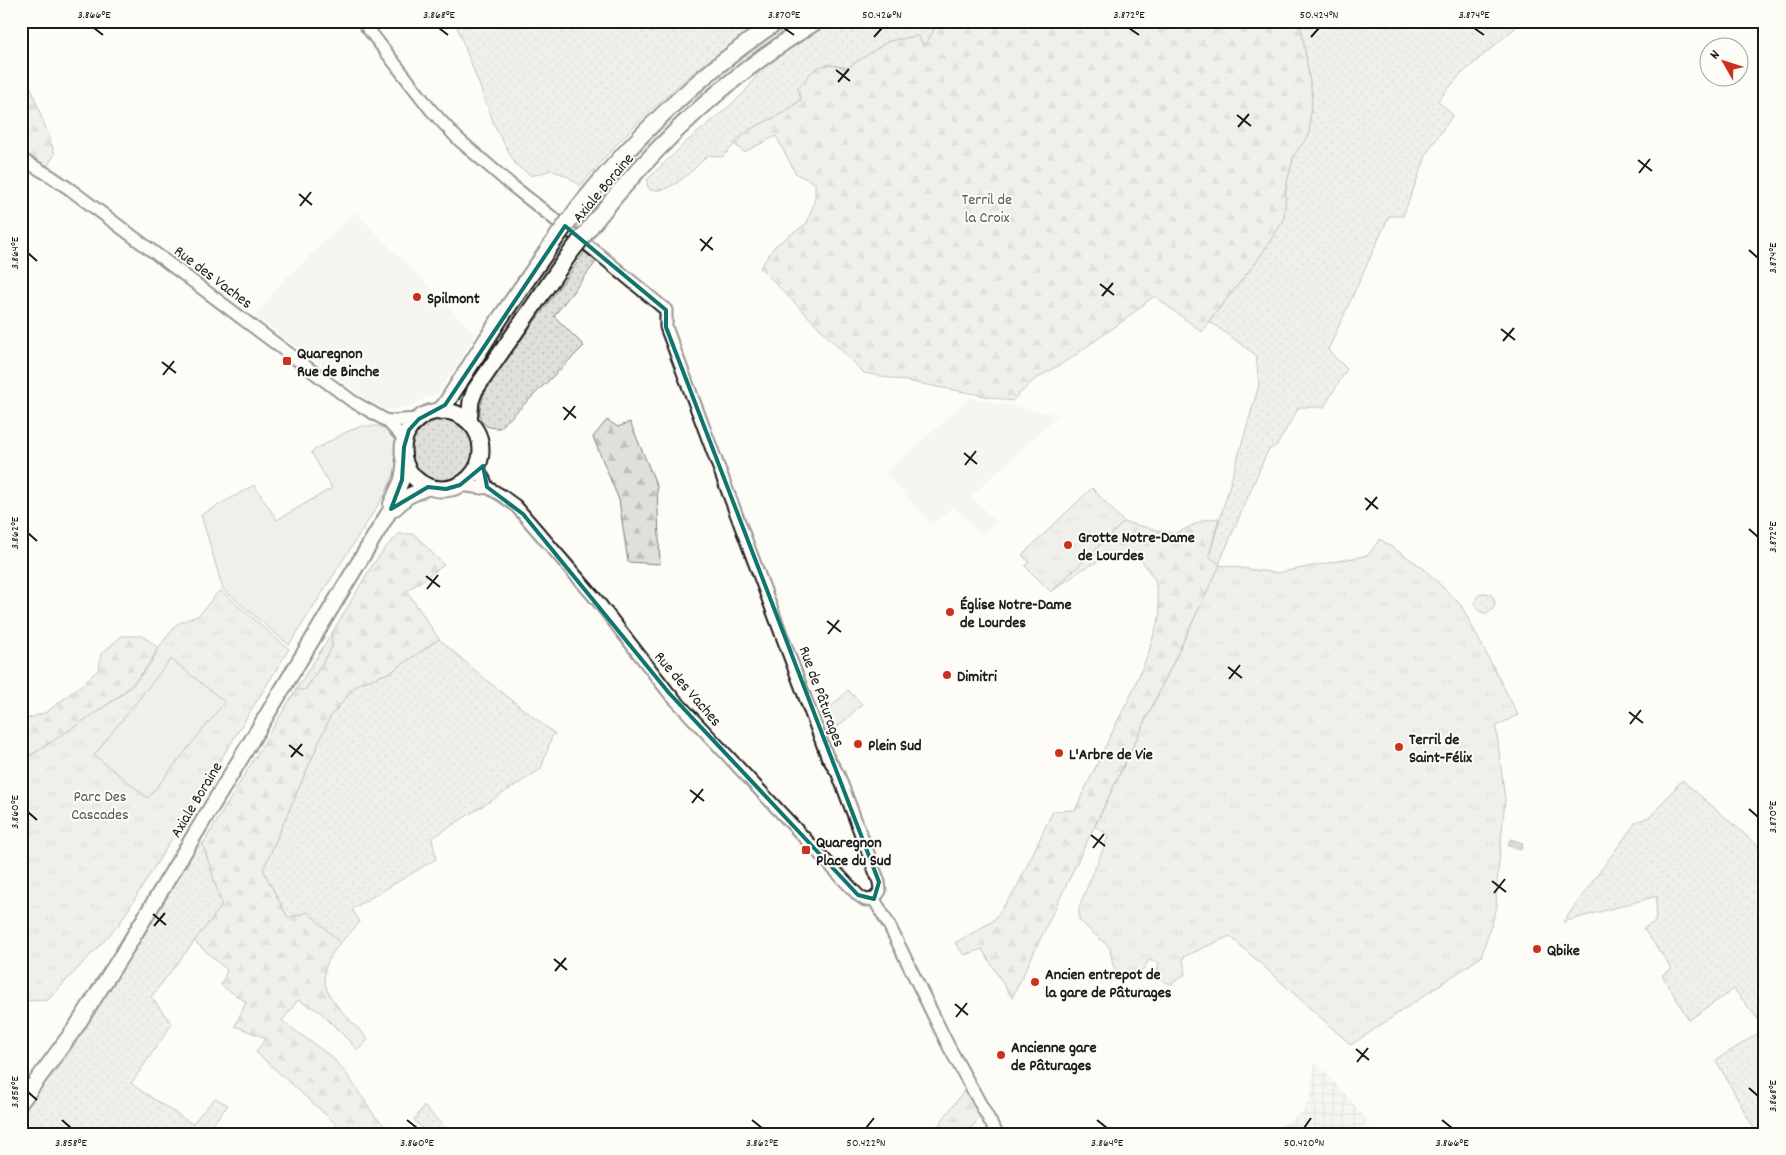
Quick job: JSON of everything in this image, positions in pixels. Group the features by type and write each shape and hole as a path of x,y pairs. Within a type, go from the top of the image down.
{"highway":[{"name":"Axiale Boraine","path":"439,412 499,320 554,241 578,208 613,166 654,122 726,59 778,21"},
{"name":"Axiale Boraine","path":"469,421 471,401 475,390 568,256 645,162 708,101 763,58 817,21"},
{"path":"405,440 409,430 428,414 439,412 456,414 469,421 476,430 481,443 481,457 477,468 460,485"},
{"name":"Axiale Boraine","path":"405,440 405,461"},
{"path":"405,461 414,477 428,487"},
{"name":"Axiale Boraine","path":"428,487 446,489 460,485"}],"main road":[{"name":"Axiale Boraine","path":"391,509 390,504 402,480 405,461"},
{"name":"Axiale Boraine","path":"21,1102 76,1027 127,947 391,509 395,508 408,496 428,487"}],"street":[{"name":"Rue de Pâturages","path":"362,21 431,110 458,139 510,184 666,310 666,327 827,756 838,774 879,882 880,891 874,899"},
{"name":"Rue des Vaches","path":"21,159 58,181 352,401 387,421 405,440"},
{"path":"387,421 419,420"},
{"path":"477,468 487,487"},
{"name":"Rue des Vaches","path":"460,485 487,487 507,499 523,514 597,600 669,693 838,874 862,898 874,899"},
{"path":"874,899 948,1047 996,1134"}],"highlighted area":[{"path":"565,226 666,310 666,327 879,882 874,899 858,895 669,693 523,514 487,487 483,466 460,485 446,489 428,487 391,509 402,480 404,447 409,430 419,419 445,405"}],"shaded area":[{"path":"355,212 476,335 438,393 406,407 388,410 372,403 255,316 283,281"},
{"path":"970,398 1058,415 971,496 996,521 982,535 954,506 932,525 886,473"},
{"path":"1510,839 1523,843 1521,850 1508,846"},
{"path":"1315,1063 1368,1121 1358,1134 1266,1134 1302,1113 1310,1099"}],"green space":[{"path":"23,21 64,21 61,26"},
{"path":"455,21 765,21 712,58 674,89 609,152 580,186 567,176 551,170 532,176 516,165 496,129"},
{"path":"789,21 806,21 714,89 473,379 489,350 561,242 629,156 706,83"},
{"path":"831,21 939,21 924,48 918,36 889,41 847,68 828,64 801,99 785,112 749,130 722,157 708,155 674,184 658,190 650,190 647,185 648,179 686,142 744,93 764,66 813,31"},
{"name":"Terril de la Croix","path":"939,21 1300,21 1312,95 1309,135 1294,155 1286,186 1284,220 1257,261 1202,332 1154,296 1123,321 1068,360 1034,380 1012,401 864,373 760,268 775,246 807,223 815,199 815,183 796,174 776,136 744,152 734,144 749,130 785,112 801,100 798,88 814,70 823,66 847,68 889,41 918,36 924,47"},
{"path":"1300,21 1523,21 1458,77 1438,101 1453,115 1428,151 1403,216 1389,216 1328,350 1347,369 1324,407 1299,407 1277,445 1268,450 1219,564 1209,556 1259,385 1256,355 1209,321 1257,261 1284,220 1286,186 1294,155 1309,135 1312,95"},
{"path":"21,74 30,85 55,154 48,165 31,164 21,159"},
{"path":"585,252 596,262 554,316 584,346 500,428 484,424 481,420 480,407 488,386"},
{"path":"436,418 448,418 465,427 472,438 474,450 472,462 465,473 448,482 436,482 424,477 415,468 410,456 410,444 415,432 424,423"},
{"path":"607,420 618,427 630,422 657,486 660,564 628,562 619,500 593,437"},
{"path":"362,426 378,426 388,429 394,437 397,447 398,466 385,494 289,645 223,589 201,515 254,485 277,520 332,488 311,452 346,432"},
{"path":"1092,488 1124,522 1051,592 1025,566 1029,562 1022,555"},
{"path":"1219,518 1209,556 1220,565 1012,998 982,949 964,955 955,943 993,921 1016,889 1053,811 1075,810 1130,697 1148,654 1160,614 1155,580 1140,558 1114,554 1083,569 1051,592 1124,522 1174,534 1204,520"},
{"path":"399,534 414,534 444,565 407,591 439,639 391,672 356,685 330,717 263,870 288,918 308,912 340,943 329,959 325,972 325,983 335,1004 368,1040 358,1050 319,1011 298,1000 282,1021 332,1057 348,1076 374,1115 392,1134 347,1134 256,1052 266,1038 235,1026 246,1002 221,985 227,970 194,941 222,906 203,844 295,691 306,689 332,648 332,633 373,564"},
{"path":"1380,539 1423,568 1461,605 1518,715 1496,726 1505,800 1496,892 1497,907 1481,957 1351,1045 1230,936 1183,957 1185,974 1172,984 1163,981 1157,974 1159,963 1149,960 1138,977 1123,976 1113,966 1110,948 1079,920 1079,907 1109,835 1095,826 1220,565 1277,573 1368,555"},
{"name":"Parc Des Cascades","path":"220,590 289,649 118,926 48,1000 21,1001 21,762 116,699 132,686 151,663 158,648 177,624 199,615"},
{"path":"1485,593 1492,596 1495,603 1492,610 1485,613 1478,610 1475,603 1478,596"},
{"path":"332,633 332,648 306,689 295,691"},
{"path":"122,636 143,636 158,648 143,672 114,700 21,762 21,721 47,712 84,683 99,669 101,654"},
{"path":"439,639 485,679 555,734 552,736 541,769 432,838 436,859 352,909 360,922 340,943 308,912 288,918 263,870 330,717 356,685 391,672"},
{"path":"171,659 225,702 148,798 94,755"},
{"path":"848,690 862,704 836,729 823,715"},
{"path":"1682,780 1765,852 1765,1028 1734,989 1689,1020 1662,975 1672,969 1643,928 1655,922 1657,896 1563,922 1636,822 1651,816"},
{"path":"199,841 203,844 222,906 151,997 172,1024 131,1084 192,1124 215,1098 228,1105 205,1134 21,1134 21,1110 46,1078 52,1076 76,1043 76,1035 110,986"},
{"path":"1765,1029 1765,1134 1757,1134 1716,1060"},
{"path":"964,1091 983,1114 966,1134 932,1134"},
{"path":"424,1106 451,1134 428,1134 414,1120"}],"place":[{"name":"Spilmont","path":"417,297"},
{"name":"Quaregnon Rue de Binche","path":"287,361"},
{"name":"Grotte Notre-Dame de Lourdes","path":"1068,545"},
{"name":"Église Notre-Dame de Lourdes","path":"950,612"},
{"name":"Dimitri","path":"947,675"},
{"name":"Plein Sud","path":"858,744"},
{"name":"Terril de Saint-Félix","path":"1399,747"},
{"name":"L'Arbre de Vie","path":"1059,753"},
{"name":"Quaregnon Place du Sud","path":"806,850"},
{"name":"Qbike","path":"1537,949"},
{"name":"Ancien entrepot de la gare de Pâturages","path":"1035,982"},
{"name":"Ancienne gare de Pâturages","path":"1001,1055"}]}
